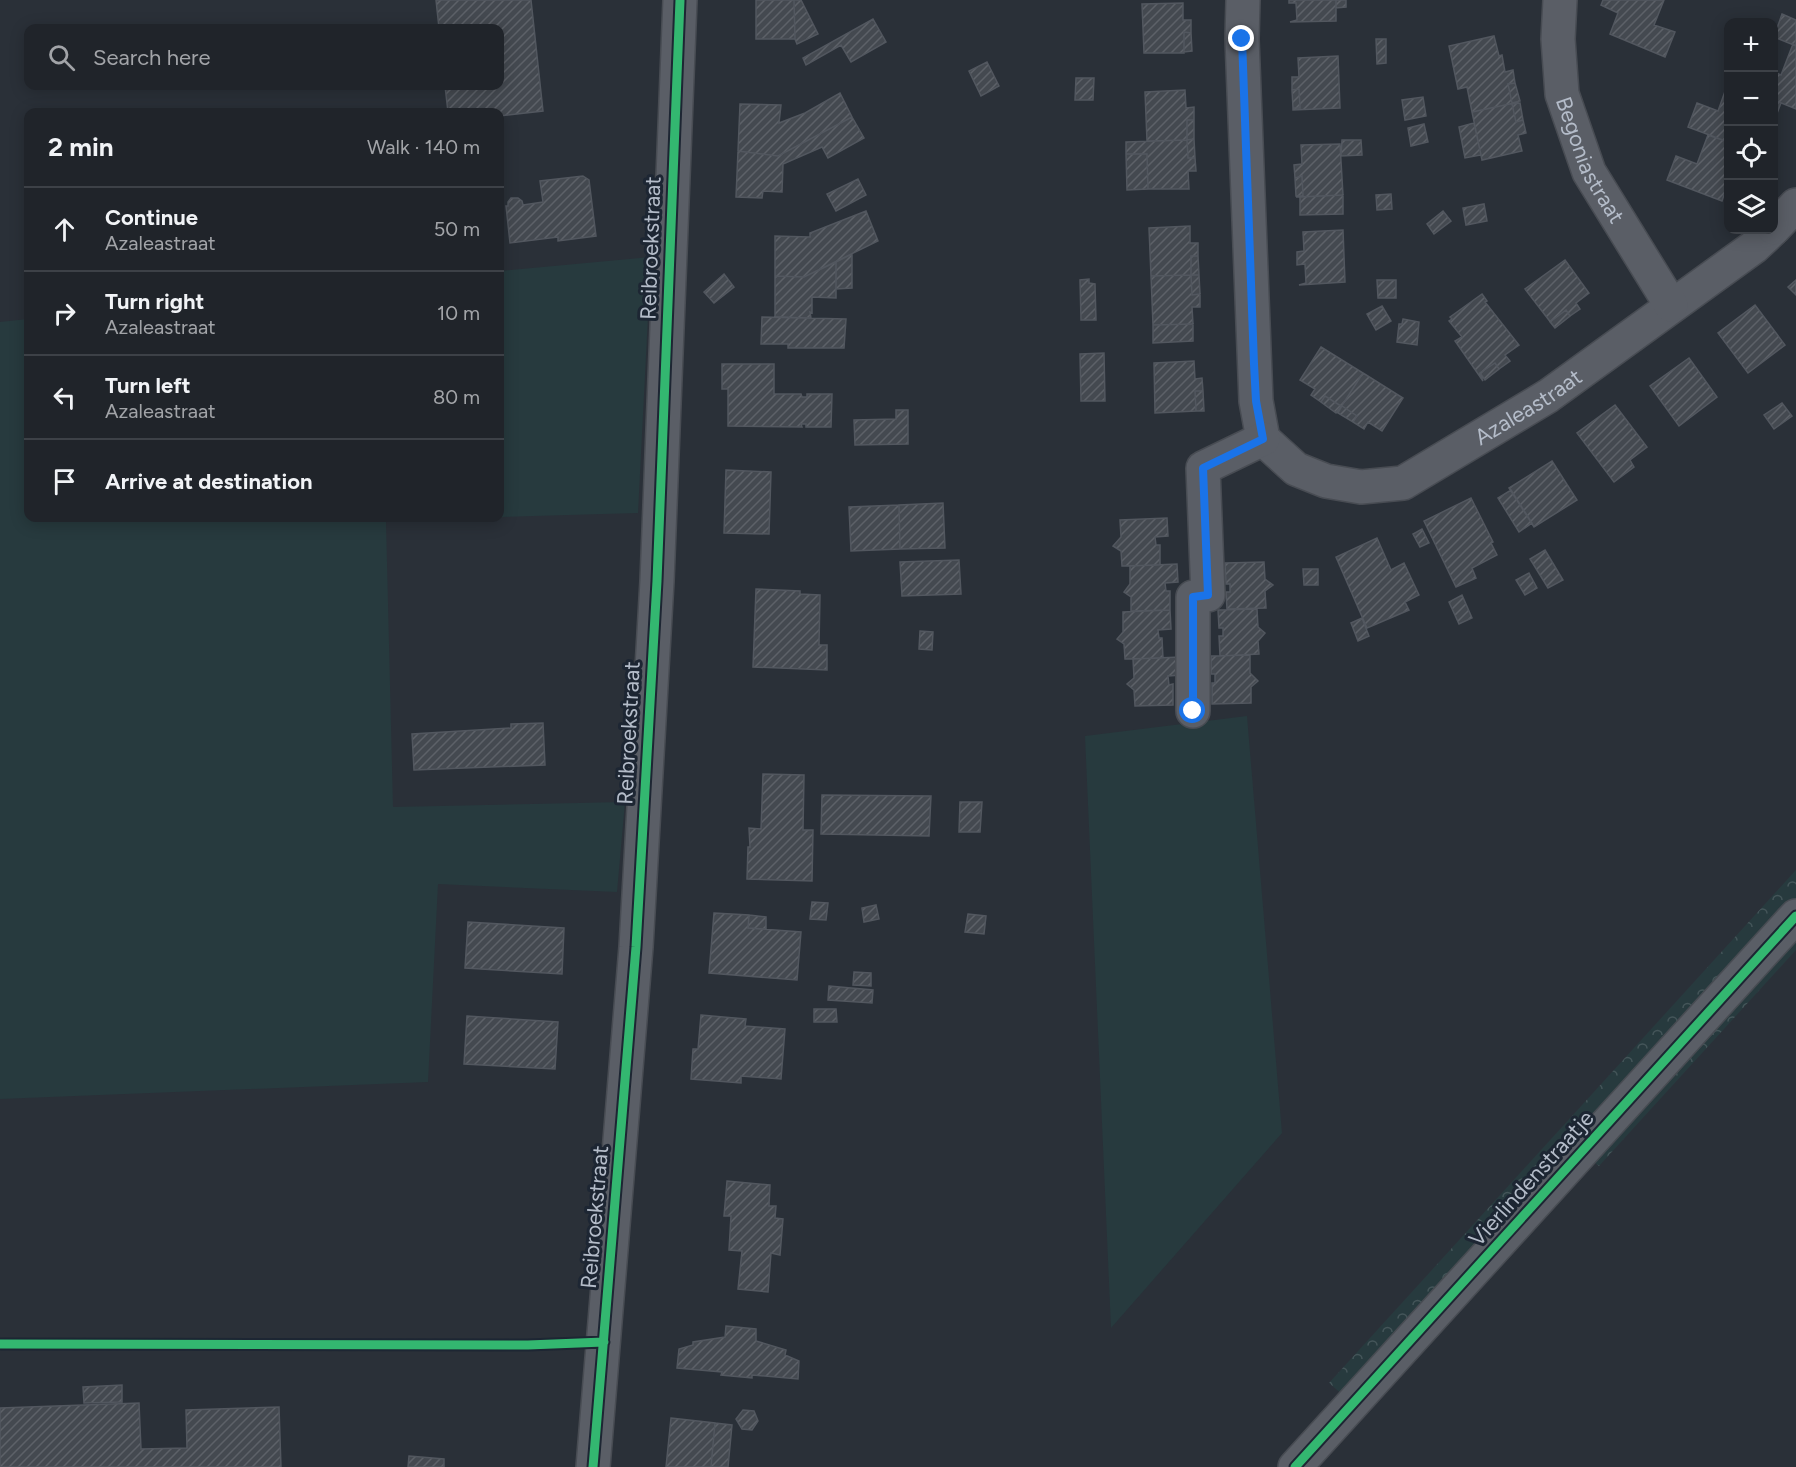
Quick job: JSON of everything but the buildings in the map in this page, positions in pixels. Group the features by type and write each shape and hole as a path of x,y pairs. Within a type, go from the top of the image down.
{"street":[{"name":"Reibroekstraat","path":"593,1467 636,936 657,581 680,0"},
{"path":"1193,711 1193,597 1208,595 1203,468 1263,439 1256,401 1254,364 1242,39 1243,0"},
{"name":"Begoniastraat","path":"1560,0 1558,39 1562,94 1589,172 1671,306"},
{"name":"Azaleastraat","path":"1778,224 1796,205"},
{"name":"Azaleastraat","path":"1263,439 1296,469 1326,482 1361,487 1403,483 1548,396 1754,247 1768,234"},
{"name":"Vierlindenstraatje","path":"1295,1467 1796,916"}],"green space":[{"path":"651,257 638,513 504,517 504,271"},
{"path":"24,319 24,522 386,522 393,807 625,802 617,892 438,884 428,1082 0,1099 0,322"},
{"path":"1247,716 1282,1133 1111,1328 1085,736"},
{"path":"1796,870 1796,950 1599,1166 1568,1141 1344,1396 1329,1383"}],"cycle path":[{"path":"593,1467 636,947 657,581 680,0"},
{"path":"1295,1467 1796,916"},
{"path":"0,1344 528,1345 604,1342"}],"route":[{"path":"1193,711 1193,597 1208,595 1203,468 1263,439 1256,401 1254,364 1242,39"}]}
